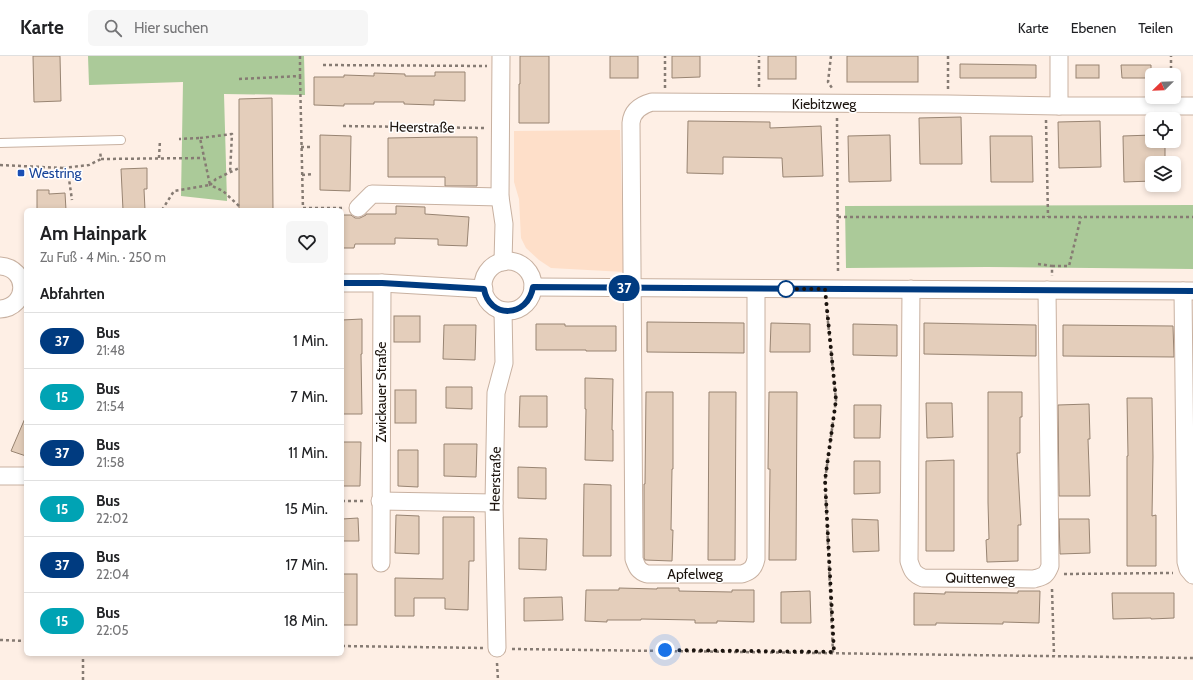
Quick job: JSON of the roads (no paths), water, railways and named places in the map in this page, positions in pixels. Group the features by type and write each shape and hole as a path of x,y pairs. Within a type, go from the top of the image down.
{"street":[{"path":"1052,106 1059,56"},
{"path":"501,61 500,197 504,224 503,262"},
{"name":"Kiebitzweg","path":"632,288 631,118 636,110 644,104 652,102 665,102 1193,106"},
{"path":"358,208 372,194 500,197"},
{"path":"503,262 516,263 525,268 531,277 533,287 532,293 525,305 513,311 503,311 491,305 486,297 484,282 489,270 494,266 503,262"},
{"path":"0,266 5,266 12,269 24,283 18,300 12,305 0,309"},
{"path":"344,283 382,283 484,289"},
{"name":"Zwickauer Straße","path":"381,563 380,500 382,283"},
{"path":"533,287 1188,291 1186,562 1188,569 1192,574"},
{"name":"Apfelweg","path":"632,288 634,559 640,572 646,574 742,574 749,572 755,566 756,289"},
{"name":"Quittenweg","path":"911,289 909,560 912,571 917,576 923,578 1034,579 1047,574 1050,566 1046,290"},
{"name":"Heerstraße","path":"497,648 494,503 496,393 504,363 503,311"},
{"path":"0,476 24,476"},
{"path":"380,500 494,503"}],"lane":[{"path":"0,143 121,140"}],"place":[{"name":"Westring","path":"21,173"}]}
